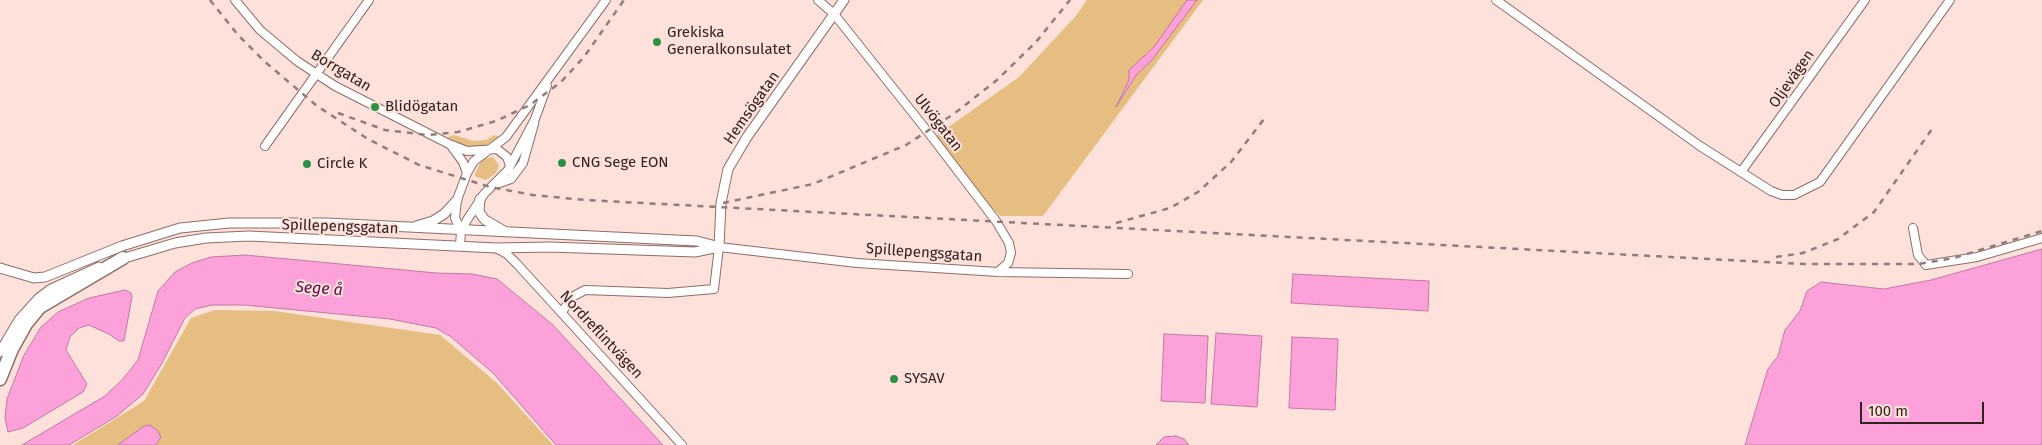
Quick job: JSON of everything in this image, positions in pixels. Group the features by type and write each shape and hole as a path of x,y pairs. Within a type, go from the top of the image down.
{"highway":[{"path":"0,379 12,349 26,324 40,307 123,258"}],"street":[{"name":"Borrgatan","path":"234,0 260,30 316,75 449,144 467,151 488,149"},
{"path":"265,146 370,0"},
{"path":"461,231 455,218 457,200 466,173 474,161 506,137 606,0"},
{"name":"Ulvögatan","path":"818,0 834,14 996,221 1009,242 1011,253 1008,263 998,272"},
{"name":"Hemsögatan","path":"719,247 721,203 728,169 747,137 844,0"},
{"path":"1496,0 1700,146 1771,191 1782,195 1794,195 1820,182 1950,0"},
{"path":"1506,7 1512,0"},
{"name":"Oljevägen","path":"1741,172 1865,0"},
{"path":"492,186 511,179 523,164 535,119 552,75"},
{"path":"460,246 461,231 480,199 503,177 535,119"},
{"name":"Borrgatan","path":"449,144 460,155 466,173"},
{"path":"488,149 497,149 502,152 510,166"},
{"path":"480,199 480,212 485,220 507,232"},
{"path":"408,228 433,221 444,214 457,200"},
{"name":"Spillepengsgatan","path":"0,268 34,278 45,277 122,246 180,228 283,222 697,241 719,247 857,263 998,272 1128,274"},
{"path":"1913,228 1918,255 1926,265 1977,257 2042,238"},
{"name":"Spillepengsgatan","path":"0,352 19,320 39,298 51,289 82,274 123,258 175,243 206,238 306,238 496,248 550,247 695,252 719,247"},
{"path":"562,312 572,298 585,290 668,293 714,289 719,247"},
{"name":"Nordreflintvägen","path":"496,248 507,254 562,312 682,445"}],"shaded area":[{"path":"1087,0 1203,0 1043,216 1000,216 980,195 936,136 1019,77 1075,17"},
{"path":"454,135 473,141 486,140 494,135 500,137 486,145 475,147 463,145 447,137"},
{"path":"493,157 499,165 496,173 486,180 474,176 482,159"},
{"path":"215,310 274,311 440,335 497,383 553,445 73,445 144,401 191,318"}],"water":[{"path":"1187,0 1197,0 1151,61 1137,74 1116,107 1129,80 1129,70 1154,47"},
{"path":"2042,249 2042,445 1745,445 1768,369 1778,356 1785,330 1800,311 1807,291 1821,282 1884,289 1931,280"},
{"name":"Sege å","path":"245,255 436,273 472,274 497,279 553,325 663,445 556,445 493,373 451,337 436,328 390,319 244,305 212,305 195,309 185,318 161,365 143,394 117,416 69,445 22,445 105,396 122,380 138,360 158,291 175,272 192,263 211,257"},
{"path":"1293,274 1429,281 1428,311 1291,303"},
{"path":"125,290 131,293 132,297 124,341 119,341 89,325 79,328 70,337 66,350 87,384 83,392 23,428 8,432 5,418 7,399 24,355 41,327 58,312 89,298"},
{"path":"1216,333 1262,336 1257,407 1211,404"},
{"path":"1164,334 1208,336 1205,403 1161,401"},
{"path":"1292,337 1338,339 1335,410 1289,408"},
{"path":"150,425 157,430 161,437 156,445 118,445 144,426"},
{"path":"1176,436 1184,439 1189,445 1156,445 1164,437"}],"railway":[{"path":"210,0 238,35 264,61 317,106 368,139 419,165 490,187 533,195 585,200 1804,264 1919,264 1954,258 2042,231"},
{"path":"338,113 385,130 428,135 458,132 496,121 530,105 561,82 584,57 624,0"},
{"path":"723,203 813,184 906,145 955,113 997,80 1036,42 1070,0"},
{"path":"1116,223 1170,208 1198,192 1231,162 1264,119"},
{"path":"1776,257 1803,253 1838,239 1874,212 1932,129"}],"place":[{"name":"Grekiska Generalkonsulatet","path":"657,42"},
{"name":"Blidögatan","path":"375,107"},
{"name":"CNG Sege EON","path":"562,163"},
{"name":"Circle K","path":"307,164"},
{"name":"SYSAV","path":"894,379"}]}
